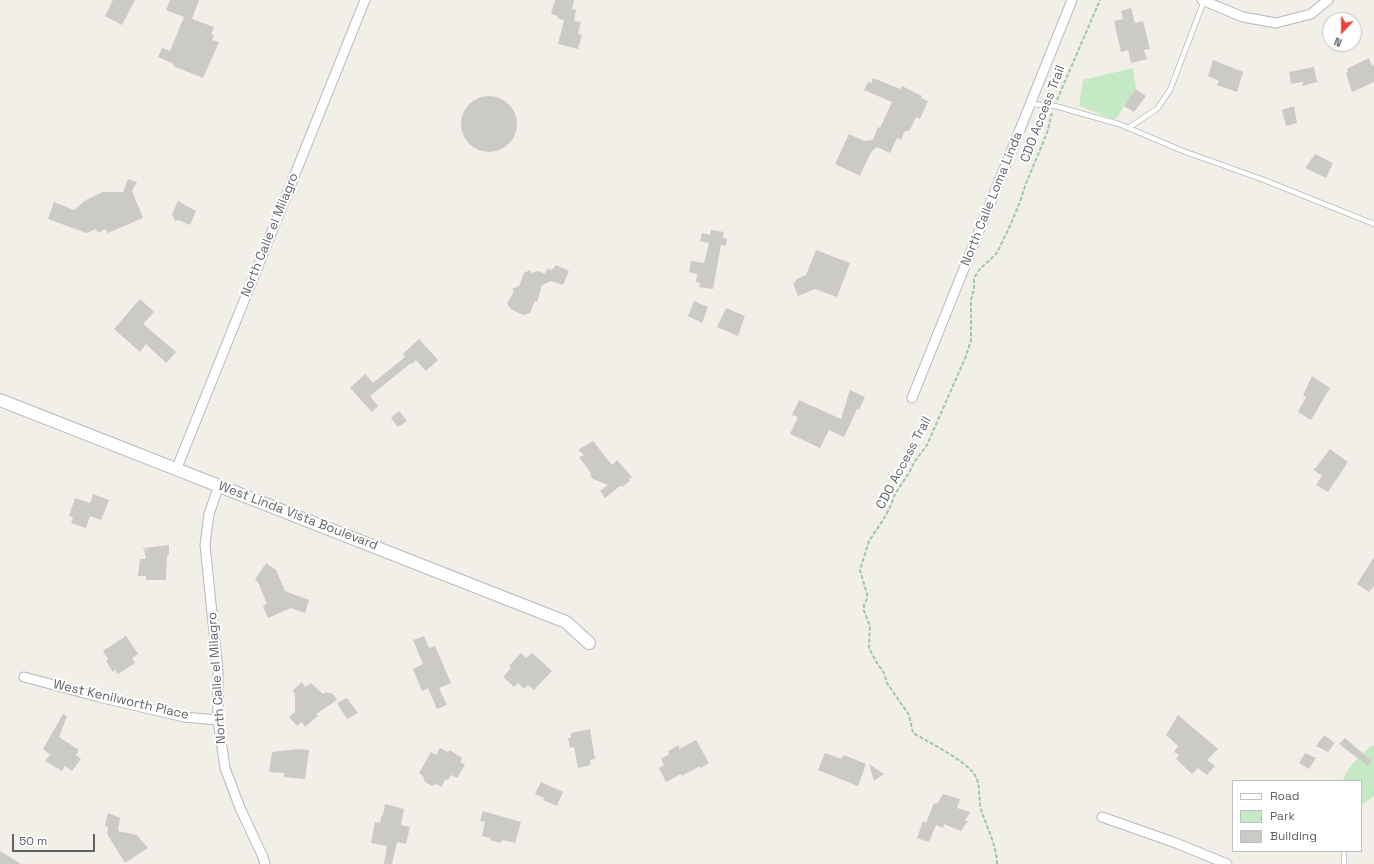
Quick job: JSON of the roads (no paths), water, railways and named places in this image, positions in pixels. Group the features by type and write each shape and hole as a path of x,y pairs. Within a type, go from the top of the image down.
{"street":[{"name":"North Calle el Milagro","path":"176,470 364,0"},
{"name":"North Calle Loma Linda","path":"912,398 1072,0"},
{"path":"1203,1 1243,17 1276,23 1311,14 1328,0"},
{"name":"West Linda Vista Boulevard","path":"0,400 566,622 589,643"},
{"name":"North Calle el Milagro","path":"219,485 209,514 205,545 218,671 218,720 225,768 240,808 265,864"},
{"name":"West Kenilworth Place","path":"24,677 99,697 184,717 218,720"},
{"path":"1102,817 1176,843 1227,864"}],"lane":[{"path":"1128,128 1157,109 1170,90 1203,1"},
{"path":"1030,104 1054,106 1119,124 1183,151 1264,180 1374,224"},
{"path":"1344,852 1344,864"}]}
